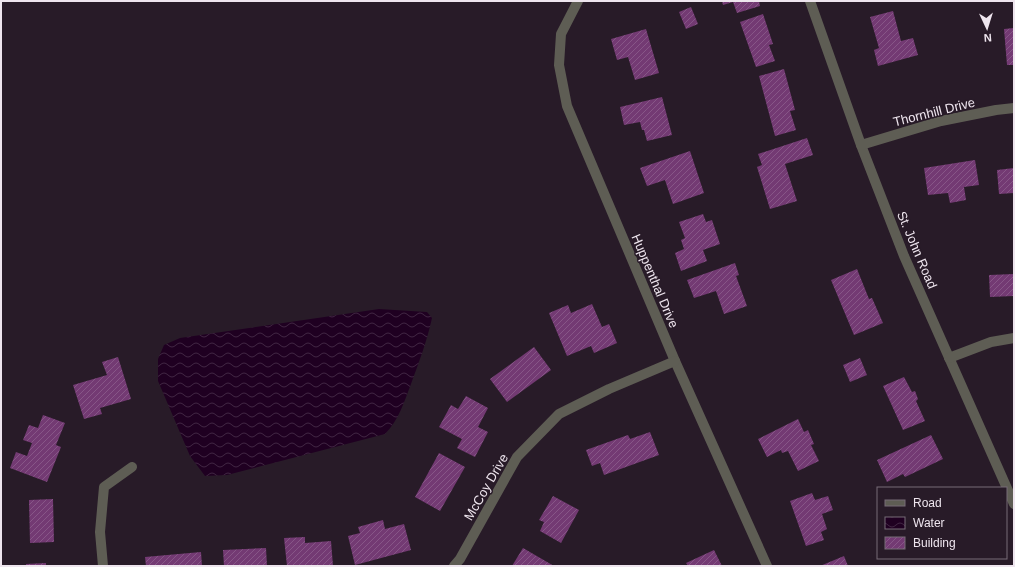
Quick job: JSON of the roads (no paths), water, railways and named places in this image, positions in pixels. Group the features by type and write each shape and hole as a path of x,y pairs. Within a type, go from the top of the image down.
{"street":[{"name":"Huppenthal Drive","path":"578,1 561,34 559,65 567,106 675,361 767,566"},
{"name":"St. John Road","path":"810,1 861,145 904,256 1006,487"},
{"name":"Thornhill Drive","path":"861,145 941,121 1014,108"},
{"path":"949,358 991,342 1014,338"},
{"name":"McCoy Drive","path":"454,566 460,559 518,457 559,414 609,389 675,361"},
{"path":"103,566 100,532 104,487 132,467"},
{"name":"St. John Road","path":"1007,488 1014,504"}],"water":[{"path":"379,309 427,312 432,318 423,351 398,417 385,434 227,475 205,476 190,456 158,381 158,359 164,345 180,338"}]}
